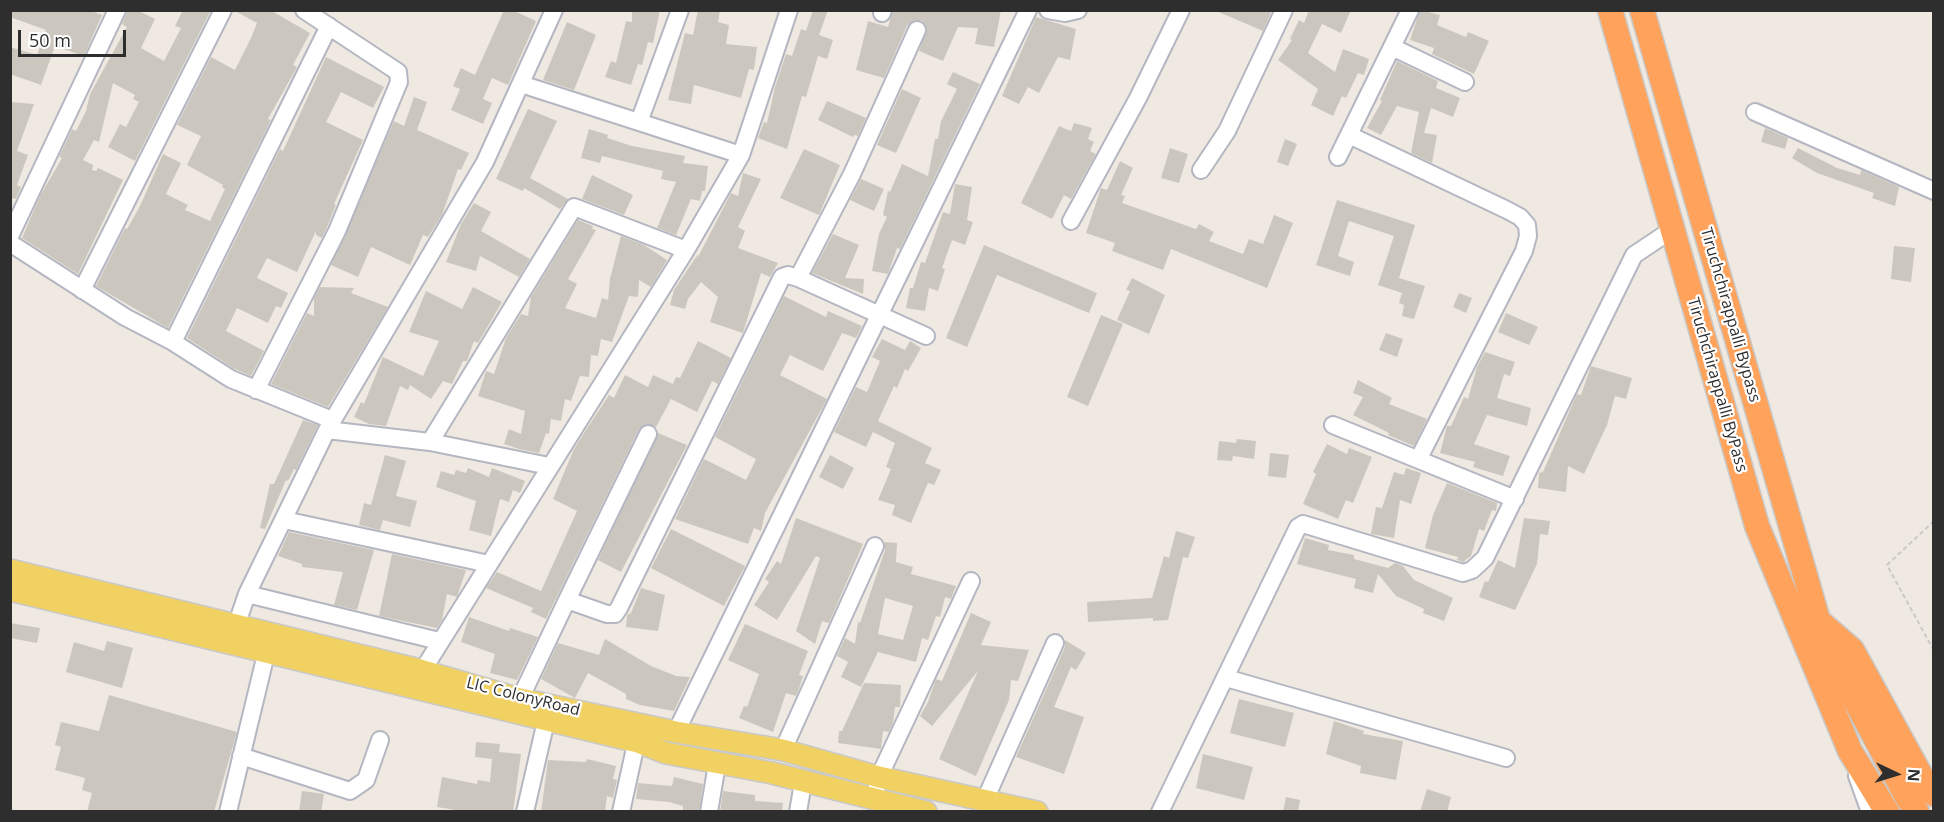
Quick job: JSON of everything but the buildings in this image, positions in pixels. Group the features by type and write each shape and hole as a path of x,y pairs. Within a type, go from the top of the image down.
{"highway":[{"name":"Tiruchchirappalli ByPass","path":"1610,10 1757,526 1850,751 1887,812"},
{"name":"Tiruchchirappalli Bypass","path":"1642,10 1818,620 1833,659 1917,812"},
{"path":"1818,620 1852,650 1934,794"}],"main road":[{"name":"LIC ColonyRoad","path":"10,570 233,634 417,679 546,721 639,734 676,732 783,750 879,777 1037,812"},
{"name":"LIC ColonyRoad","path":"10,590 233,634 266,654 520,699 639,734 666,753 772,773 886,805 926,812"}],"street":[{"path":"10,236 117,10"},
{"path":"82,290 223,10"},
{"path":"256,390 337,231 399,82 398,72 304,10"},
{"path":"233,634 247,594 330,425 485,162 554,10"},
{"path":"639,122 680,10"},
{"path":"417,679 439,640 686,250 741,155 789,10"},
{"path":"676,732 1028,10"},
{"path":"1048,10 1065,13 1078,10"},
{"path":"1071,222 1138,98 1181,10"},
{"path":"1202,170 1227,131 1284,10"},
{"path":"1338,157 1410,10"},
{"path":"173,342 329,26"},
{"path":"798,278 852,174 917,30"},
{"path":"1392,47 1465,82"},
{"path":"521,84 741,155"},
{"path":"1755,112 1934,191"},
{"path":"1348,135 1507,210 1520,217 1527,225 1528,236 1524,251 1419,458"},
{"path":"430,442 574,207 686,250"},
{"path":"1160,812 1298,527 1303,524 1463,573 1472,570 1485,558 1634,255 1673,229"},
{"path":"10,243 125,317 173,342 231,379 330,425 549,466"},
{"path":"567,600 607,614 615,614 620,608 782,277 788,275 798,278 926,336"},
{"path":"1333,425 1419,458 1515,499"},
{"path":"520,699 648,434"},
{"path":"284,520 489,564"},
{"path":"783,750 875,546"},
{"path":"886,805 879,777 971,581"},
{"path":"247,594 439,640"},
{"path":"985,800 1055,643"},
{"path":"228,812 266,654"},
{"path":"1226,678 1506,758"},
{"path":"525,812 546,721"},
{"path":"621,812 639,734"},
{"path":"242,756 350,791 366,780 380,740"},
{"path":"1850,751 1870,812"},
{"path":"709,812 717,764"},
{"path":"798,812 803,783"}],"path":[{"path":"1934,521 1887,565 1934,651"}]}
